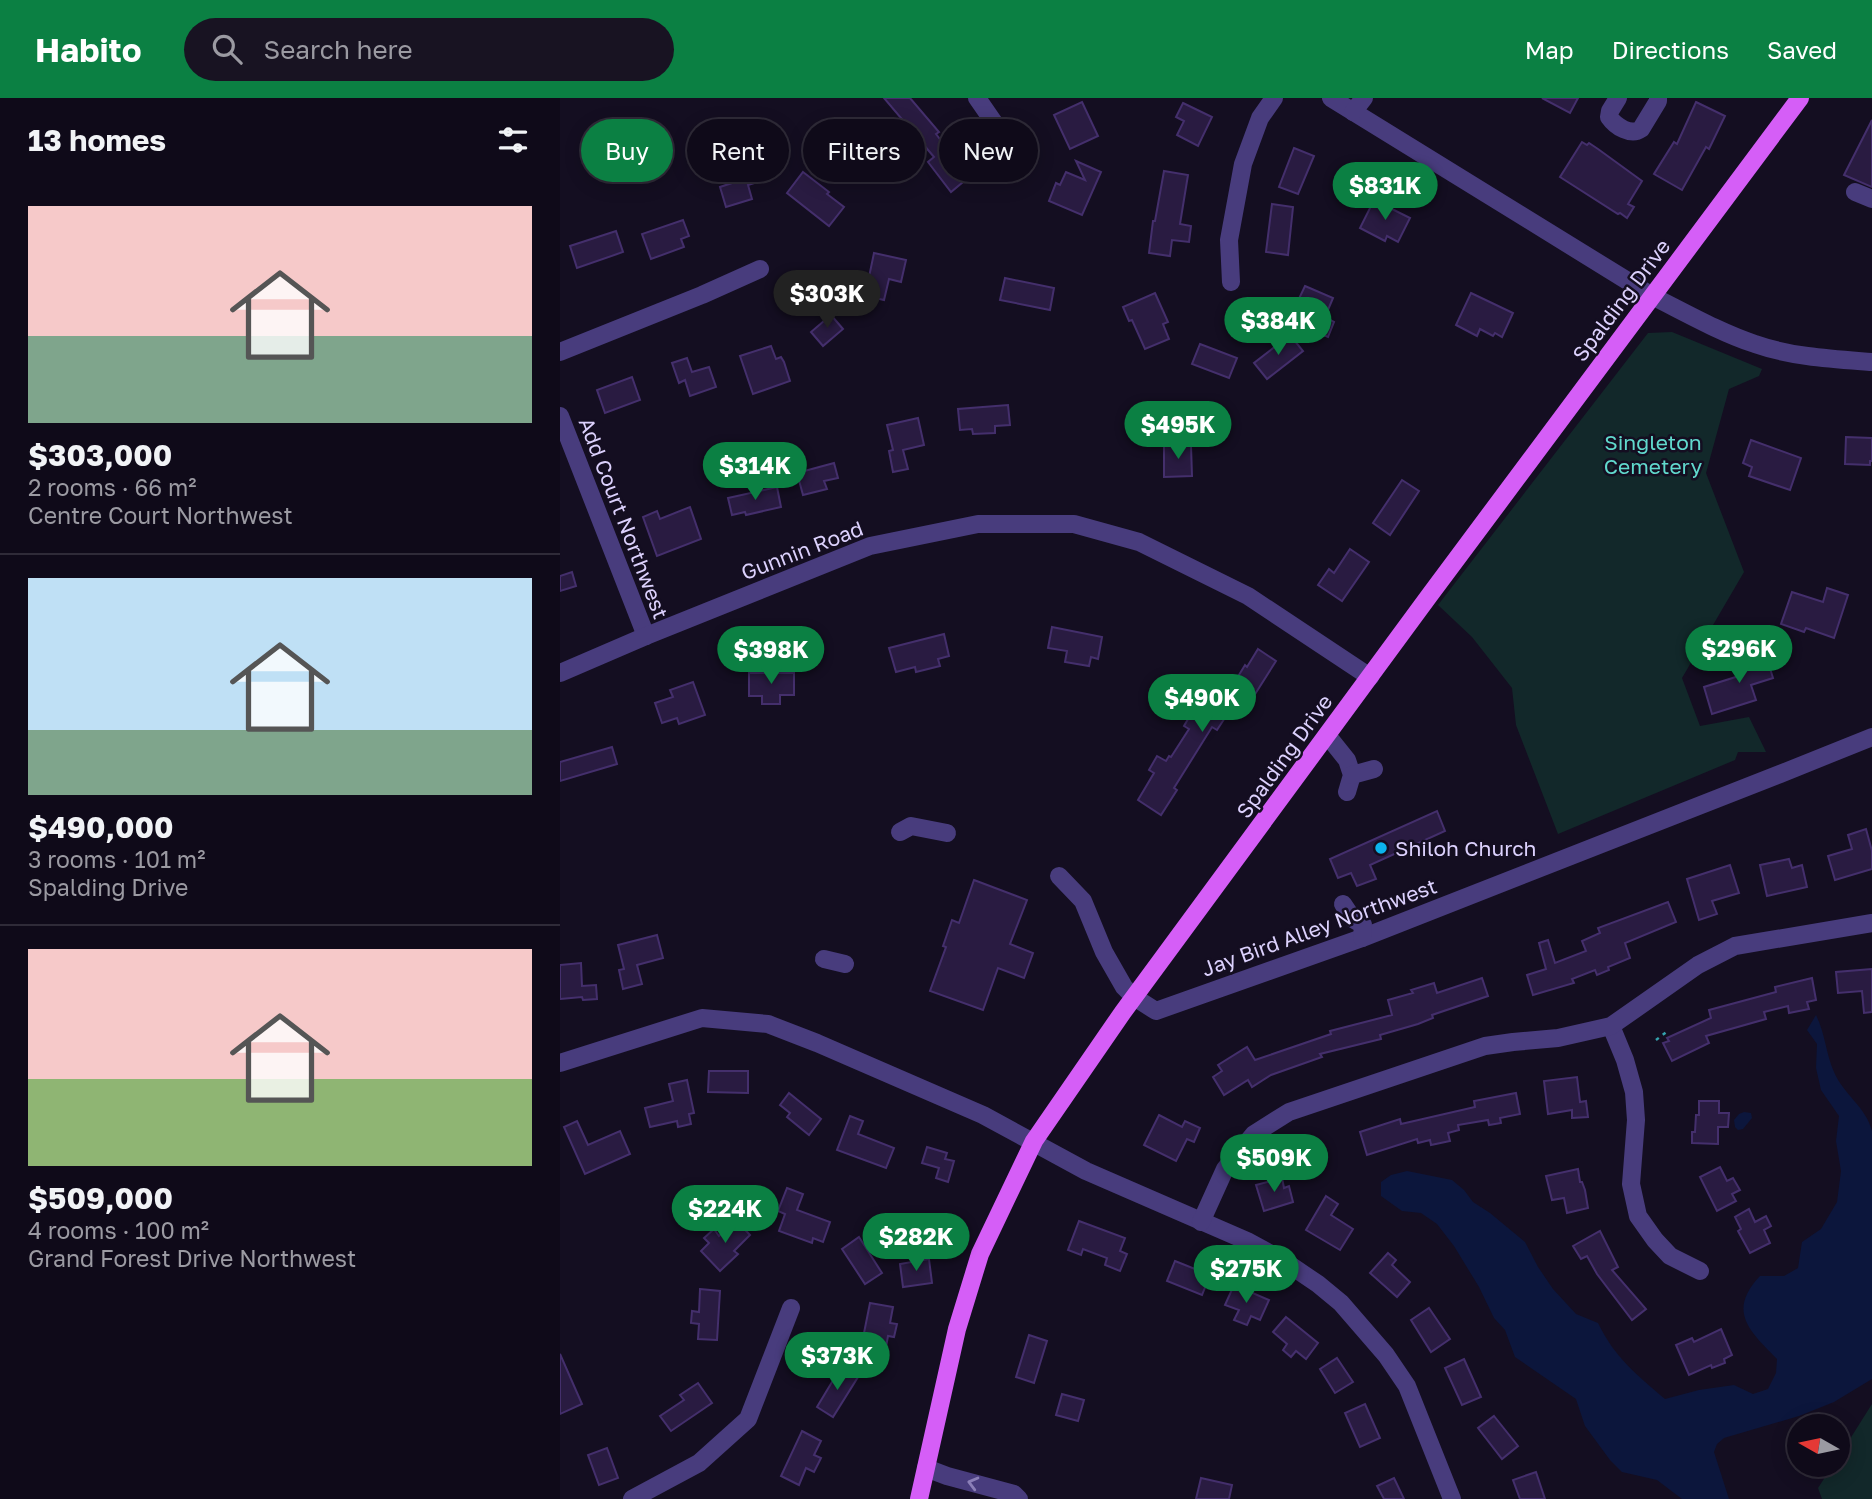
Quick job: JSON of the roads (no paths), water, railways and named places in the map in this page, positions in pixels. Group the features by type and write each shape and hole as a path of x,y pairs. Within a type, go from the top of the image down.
{"main road":[{"name":"Spalding Drive","path":"923,1498 926,1468 957,1329 979,1254 1034,1141 1134,997 1800,98"}],"street":[{"path":"977,98 992,119"},
{"path":"1231,282 1229,240 1243,164 1261,118 1274,98"},
{"path":"1331,98 1359,105 1652,296 1695,318 1755,344 1803,356 1872,362"},
{"path":"1618,98 1609,117 1630,132 1641,129 1658,98"},
{"path":"560,352 761,269"},
{"name":"Add Court Northwest","path":"560,416 646,636"},
{"name":"Gunnin Road","path":"560,673 870,546 978,524 1074,524 1139,542 1248,596 1370,677"},
{"path":"1327,735 1347,760 1350,784 1374,769"},
{"name":"Jay Bird Alley Northwest","path":"1134,997 1156,1011 1362,938 1872,737"},
{"path":"900,832 911,826 947,833"},
{"path":"1059,876 1083,901 1104,952 1124,987 1134,997"},
{"path":"1343,904 1353,919 1363,925 1362,938"},
{"path":"1201,1222 1225,1169 1254,1134 1289,1112 1485,1046 1558,1038 1611,1026 1698,965 1735,946 1872,923"},
{"path":"824,959 845,964"},
{"path":"560,1063 702,1018 768,1024 984,1115 1086,1171 1247,1241 1318,1284 1341,1303 1386,1355 1407,1386 1452,1499"},
{"path":"1611,1026 1634,1092 1636,1120 1631,1184 1638,1216 1670,1256 1700,1271"},
{"path":"632,1499 699,1463 748,1419 791,1308"},
{"path":"926,1468 1014,1494 1019,1499"}],"water":[{"path":"1816,1015 1834,1072 1865,1115 1872,1131 1872,1379 1834,1402 1804,1414 1787,1414 1787,1420 1724,1438 1717,1444 1714,1452 1729,1499 1682,1499 1657,1480 1622,1472 1610,1460 1585,1426 1576,1399 1515,1357 1505,1330 1494,1318 1479,1287 1437,1224 1421,1213 1402,1211 1381,1196 1381,1182 1391,1175 1407,1171 1452,1180 1473,1202 1525,1242 1553,1289 1576,1314 1598,1323 1619,1356 1665,1399 1734,1385 1753,1394 1768,1389 1776,1373 1777,1359 1746,1321 1745,1300 1760,1276 1784,1276 1798,1268 1802,1242 1821,1229 1837,1202 1841,1171 1836,1141 1839,1116 1821,1090 1816,1068 1817,1044 1807,1030"},
{"path":"1744,1112 1751,1113 1752,1118 1743,1129 1738,1130 1734,1120"}],"place":[{"name":"Shiloh Church","path":"1381,848"}],"park label":[{"name":"Singleton Cemetery","path":"1653,454"}]}
